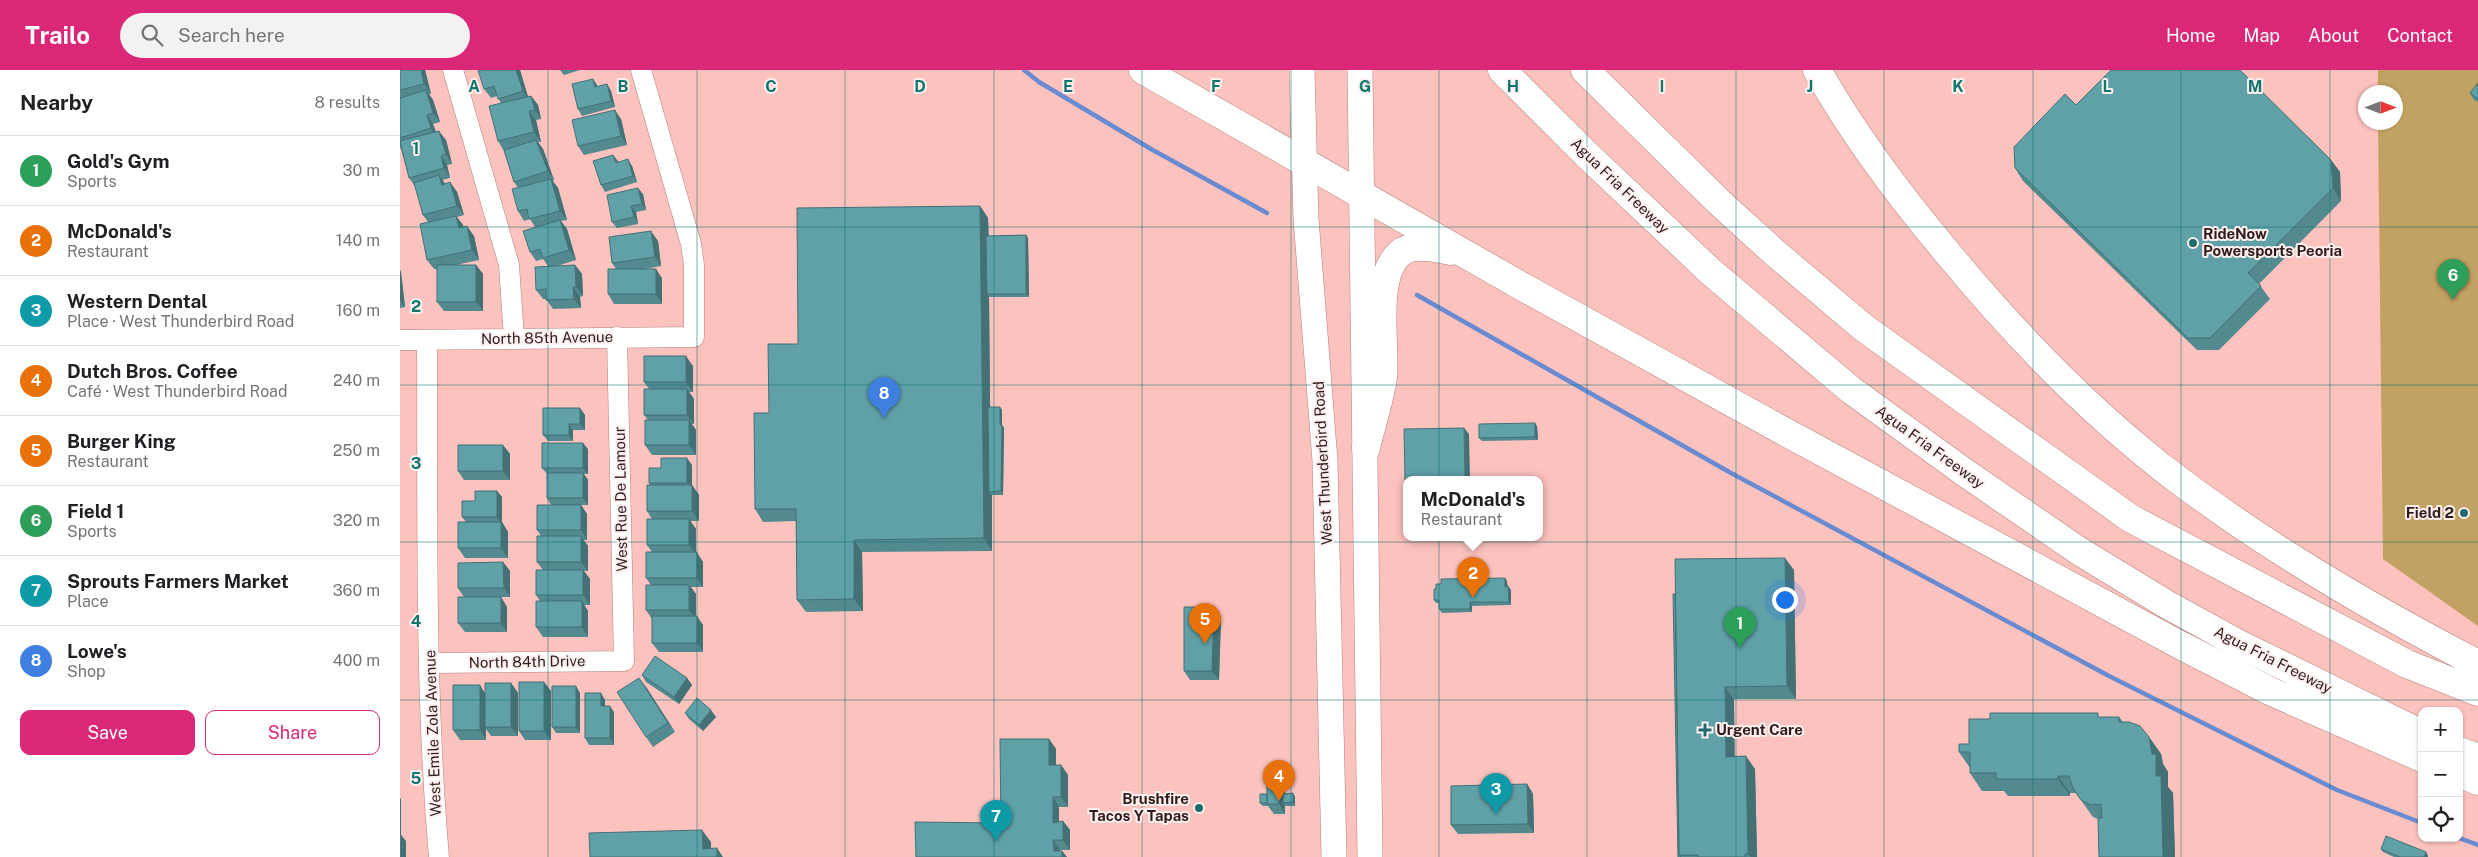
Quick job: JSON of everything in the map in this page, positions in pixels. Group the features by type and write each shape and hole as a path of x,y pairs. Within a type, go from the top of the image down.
{"highway":[{"path":"1143,70 1279,146 1303,162 1362,194 1462,253 1769,423 2180,645 2272,692 2418,756"},
{"name":"Agua Fria Freeway","path":"1502,70 1592,161 1711,272 1851,390 1964,472 2079,551 2166,604 2236,643 2418,732"},
{"path":"1585,70 1659,145 1747,228 1864,328 2130,518 2407,664 2478,692"},
{"path":"1817,70 1877,164 1925,226 1999,315 2040,359 2087,402 2178,479 2293,559 2381,611 2478,664"},
{"path":"1366,448 1383,378 1385,285 1390,265 1399,253 1408,248 1429,247 1462,253"},
{"path":"2462,752 2478,758"},
{"path":"2463,775 2478,781"}],"main road":[{"name":"West Thunderbird Road","path":"1302,70 1303,162 1325,460 1334,857"},
{"path":"1360,70 1370,857"}],"street":[{"path":"453,70 509,265 514,338"},
{"name":"North 85th Avenue","path":"400,340 617,336 694,337 694,265 691,244 641,70"},
{"name":"West Rue De Lamour","path":"617,336 624,661"},
{"name":"West Emile Zola Avenue","path":"427,340 429,663 433,786 439,857"},
{"name":"North 84th Drive","path":"429,663 624,661"}],"shaded area":[{"path":"2378,70 2478,70 2478,626 2383,559 2378,130 2403,130 2403,85 2378,85"}],"building":[{"path":"400,70 421,70 424,84 400,90"},
{"path":"478,70 516,70 523,91 498,99 494,86 484,89"},
{"name":"RideNow Powersports Peoria","path":"2111,70 2240,70 2331,160 2333,188 2248,273 2261,286 2210,338 2188,338 2015,168 2014,147 2065,94 2076,105"},
{"path":"593,79 595,87 607,84 611,101 578,109 572,84"},
{"path":"2478,83 2478,99 2470,93"},
{"path":"426,90 433,113 427,115 431,128 400,138 400,98"},
{"path":"531,96 535,110 529,111 534,132 498,141 489,106"},
{"path":"615,110 621,136 578,146 572,120"},
{"path":"439,131 446,154 441,156 444,168 409,178 400,141"},
{"path":"536,140 548,171 514,182 504,150"},
{"path":"613,155 616,163 628,159 633,176 601,185 593,161"},
{"path":"439,175 442,185 450,182 457,206 423,215 414,183"},
{"path":"551,179 560,211 529,219 527,209 518,211 512,189"},
{"path":"638,188 642,204 631,206 634,217 612,222 607,195"},
{"path":"980,206 984,538 854,540 854,599 797,600 796,509 755,509 754,413 769,413 768,344 798,344 797,208"},
{"path":"456,216 459,228 467,226 472,250 427,260 420,224"},
{"path":"560,220 569,250 543,258 540,249 530,252 523,231"},
{"path":"651,231 655,257 612,263 609,237"},
{"path":"1026,235 1026,294 987,294 986,236"},
{"path":"437,265 476,265 476,302 437,302"},
{"path":"575,265 576,287 573,287 574,299 546,300 546,289 536,290 535,267"},
{"path":"608,269 656,269 656,294 608,294"},
{"path":"644,356 686,356 686,382 644,382"},
{"path":"644,389 687,389 687,415 644,415"},
{"path":"988,407 1000,407 1000,425 1002,425 1001,491 989,492"},
{"path":"543,408 580,408 580,424 569,424 569,435 543,435"},
{"path":"645,420 689,420 689,445 645,445"},
{"path":"1535,423 1535,437 1479,438 1479,424"},
{"path":"1464,428 1465,476 1405,476 1404,429"},
{"path":"542,443 583,443 583,468 542,468"},
{"path":"458,445 503,445 503,471 458,471"},
{"path":"661,458 687,458 687,483 649,483 649,468 661,468"},
{"path":"547,473 583,473 583,498 547,498"},
{"path":"647,485 692,485 692,511 647,511"},
{"path":"475,491 497,491 497,517 462,517 462,501 475,501"},
{"path":"537,505 581,505 581,530 537,530"},
{"path":"647,519 689,519 689,545 647,545"},
{"path":"458,522 501,522 501,548 458,548"},
{"path":"537,536 581,536 581,562 537,562"},
{"path":"646,552 697,552 697,578 646,578"},
{"path":"1785,558 1787,686 1725,687 1726,757 1746,756 1748,854 1745,854 1745,857 1679,855 1675,559"},
{"path":"503,562 504,588 458,588 458,563"},
{"path":"536,570 583,570 583,595 536,595"},
{"path":"1505,578 1505,587 1508,586 1509,602 1470,602 1470,609 1439,609 1439,600 1434,600 1434,589 1436,589 1436,584 1441,584 1441,579"},
{"path":"646,585 689,585 689,610 646,610"},
{"path":"1673,594 1675,594 1679,855 1681,857 1678,857"},
{"path":"458,597 501,597 501,623 458,623"},
{"path":"536,601 582,601 582,627 536,627"},
{"path":"1184,607 1214,607 1212,671 1184,671"},
{"path":"652,616 697,616 697,643 652,643"},
{"path":"655,656 687,678 674,697 642,675"},
{"path":"639,678 668,723 646,737 617,692"},
{"path":"519,682 544,682 544,731 519,731"},
{"path":"485,683 511,683 511,727 485,727"},
{"path":"453,685 480,685 480,730 453,730"},
{"path":"552,686 576,686 576,727 552,727"},
{"path":"585,693 601,693 601,706 610,706 610,738 585,738"},
{"path":"697,698 711,710 699,725 685,713"},
{"path":"1990,713 2098,713 2098,717 2119,717 2119,722 2129,722 2140,726 2149,737 2152,754 2156,754 2156,776 2161,776 2163,857 2099,857 2098,818 2102,818 2101,804 2091,805 2081,800 2073,788 2069,776 2058,776 2058,779 1996,779 1996,773 1970,773 1970,752 1959,752 1959,744 1969,744 1969,719 1990,719"},
{"path":"1000,739 1049,739 1049,765 1061,765 1061,797 1053,797 1053,823 1063,821 1063,840 1053,840 1054,851 1062,851 1062,857 916,857 915,822 1001,823"},
{"path":"1278,775 1279,804 1267,804 1267,776"},
{"path":"1527,784 1528,824 1451,825 1451,786"},
{"path":"1293,793 1293,802 1283,803 1283,794"},
{"path":"1260,794 1267,794 1267,803 1260,803"},
{"path":"702,830 703,849 717,848 717,857 590,857 589,833"},
{"path":"401,835 401,857 400,857"},
{"path":"2386,836 2426,852 2424,857 2400,857 2381,849"}],"waterway":[{"path":"1024,70 1039,82 1151,149 1267,213"},
{"path":"1417,295 1731,473 2109,676 2337,790 2418,821"},
{"path":"2463,839 2478,845"}],"place":[{"name":"RideNow Powersports Peoria","path":"2193,243"},
{"name":"Field 1","path":"2453,300"},
{"name":"Lowe's","path":"884,418"},
{"name":"Field 2","path":"2464,513"},
{"name":"McDonald's","path":"1473,598"},
{"name":"Burger King","path":"1205,644"},
{"name":"Gold's Gym","path":"1740,648"},
{"name":"Urgent Care","path":"1705,730"},
{"name":"Dutch Bros. Coffee","path":"1279,801"},
{"name":"Brushfire Tacos Y Tapas","path":"1199,808"},
{"name":"Western Dental","path":"1496,814"},
{"name":"Sprouts Farmers Market","path":"996,841"}]}
